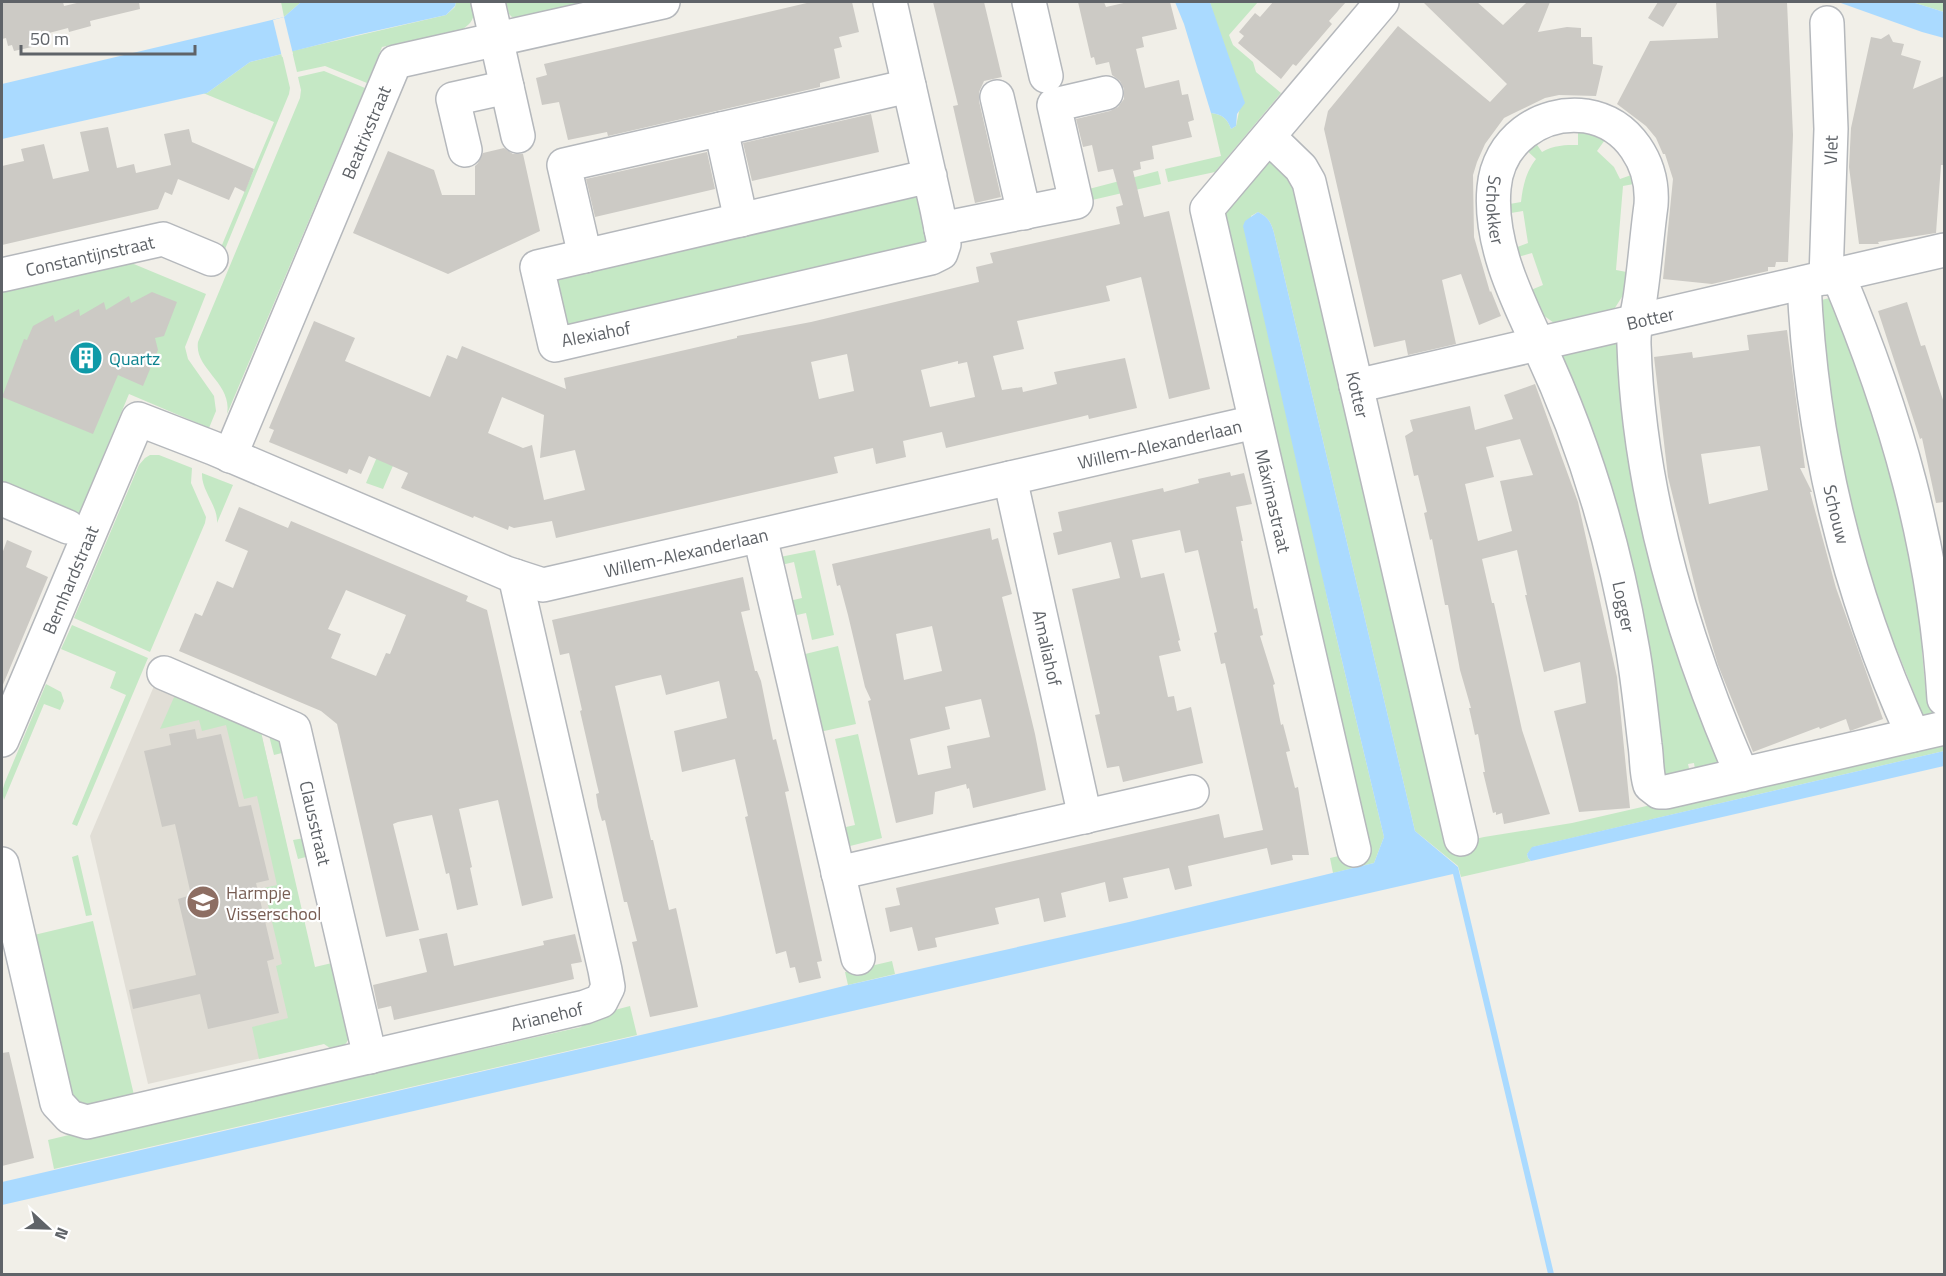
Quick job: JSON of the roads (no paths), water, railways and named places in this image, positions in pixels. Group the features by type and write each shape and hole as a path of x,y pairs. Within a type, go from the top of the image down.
{"street":[{"path":"488,2 518,136"},
{"name":"Beatrixstraat","path":"230,456 394,62 663,2"},
{"name":"Alexiahof","path":"890,2 930,176 944,249 931,258 555,345 537,267 930,176"},
{"path":"1029,2 1046,76"},
{"path":"1269,137 1382,2"},
{"name":"Vlet","path":"1823,278 1831,146 1827,24"},
{"path":"585,256 564,165 909,86"},
{"path":"465,150 453,99 507,87"},
{"path":"941,229 1076,202 1054,105 1107,93"},
{"path":"997,98 1024,213"},
{"name":"Schokker","path":"1538,344 1504,262 1494,213 1494,186 1497,172 1509,146 1530,127 1552,117 1578,115 1598,119 1612,126 1630,140 1648,168 1652,196 1637,321"},
{"path":"721,129 741,220"},
{"name":"Kotter","path":"1269,137 1301,168 1307,177 1461,839"},
{"name":"Máximastraat","path":"1269,137 1207,209 1354,850"},
{"name":"Constantijnstraat","path":"2,275 163,239 211,259"},
{"name":"Botter","path":"1356,386 1944,250"},
{"path":"1823,278 1874,364 1908,473 1931,584 1944,699"},
{"name":"Schouw","path":"1823,278 1810,365 1820,436 1850,565 1874,640 1913,735"},
{"path":"1637,321 1634,343 1639,403 1648,474 1660,534 1699,667 1742,775"},
{"name":"Logger","path":"1538,344 1568,412 1590,476 1617,573 1633,649 1650,785 1659,792 1666,792 1913,735"},
{"name":"Willem-Alexanderlaan","path":"138,419 516,576 543,585 1255,422"},
{"name":"Bernhardstraat","path":"2,740 138,419"},
{"name":"Amaliahof","path":"1010,478 1085,817"},
{"path":"2,499 68,527"},
{"path":"760,536 858,958"},
{"name":"Arianehof","path":"2,864 57,1103 70,1117 87,1122 585,1007 601,1001 608,987 516,576"},
{"name":"Clausstraat","path":"164,673 294,729 370,1057"},
{"path":"1913,735 1944,728"},
{"path":"838,873 1192,792"}],"water":[{"path":"301,2 456,2 446,15 250,62 207,93 2,139 2,84 284,17"},
{"path":"1175,2 1210,2 1245,103 1237,114 1236,126 1231,129 1224,118 1211,113"},
{"path":"1838,2 1912,2 1944,12 1944,38 1922,32"},
{"path":"1258,212 1269,220 1274,233 1415,831 1458,867 1554,1274 1548,1274 1453,874 2,1205 2,1182 1129,922 1374,863 1384,837 1243,226 1245,221"},
{"path":"1944,751 1944,766 1531,861 1528,858 1527,854 1532,847"}],"place":[{"name":"Quartz","path":"86,358"},
{"name":"Harmpje Visserschool","path":"203,902"}]}
